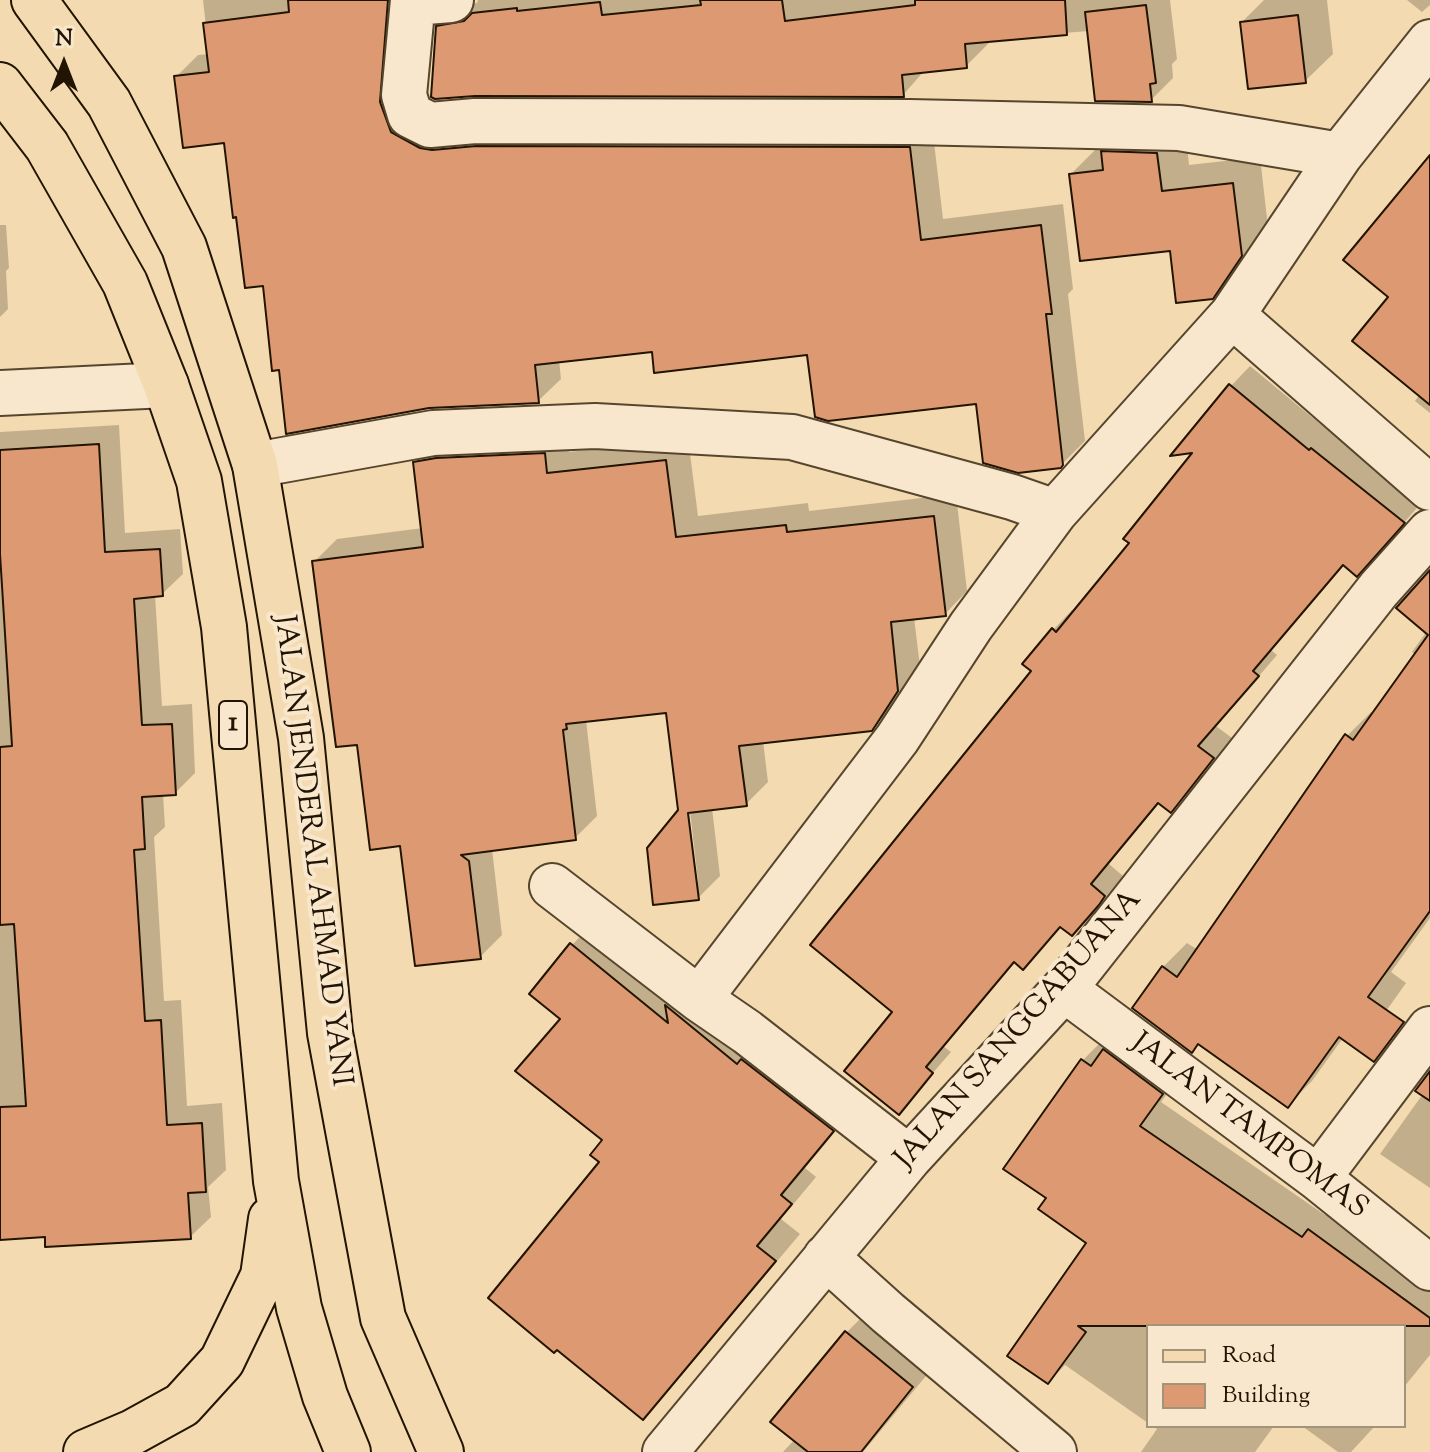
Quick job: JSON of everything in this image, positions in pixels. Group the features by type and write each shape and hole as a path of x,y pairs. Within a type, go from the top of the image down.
{"main road":[{"name":"JALAN JENDERAL AHMAD YANI","path":"34,0 109,103 184,247 255,465 301,738 330,1033 383,1318 441,1452"},
{"name":"JALAN JENDERAL AHMAD YANI","path":"0,85 47,146 125,283 166,385 199,481 224,627 276,1181 299,1308 325,1396 348,1452"},
{"path":"86,1452 133,1432 182,1405 222,1361 263,1276 276,1181"}],"street":[{"path":"425,1 404,95 410,115 430,125 475,121 879,121 1179,128 1340,155"},
{"path":"699,999 897,739 971,626 1055,512 1232,315 1340,155 1430,42"},
{"path":"1232,315 1430,488"},
{"path":"0,393 166,385"},
{"path":"255,465 433,433 595,426 792,437 1012,497 1055,512"},
{"name":"JALAN SANGGABUANA","path":"665,1452 909,1158 1064,989 1379,589 1430,532"},
{"path":"552,886 909,1158"},
{"name":"JALAN TAMPOMAS","path":"1064,989 1318,1178 1430,1268"},
{"path":"1318,1178 1430,1029"},
{"path":"826,1257 1054,1452"}],"building":[{"path":"288,0 388,0 380,102 391,132 420,148 910,147 921,240 1041,225 1052,314 1046,314 1063,465 1061,468 1018,473 983,463 976,404 828,421 815,417 807,355 654,373 652,352 535,365 539,403 429,408 286,434 279,370 272,371 263,286 245,288 224,143 183,148 174,76 209,72 203,23 289,12"},
{"path":"700,0 782,0 785,21 915,5 915,0 1065,0 1067,35 965,44 967,68 902,75 904,97 431,97 436,26 464,21 472,13 600,2 602,15 701,5"},
{"path":"1146,5 1156,83 1150,84 1152,102 1095,101 1085,12"},
{"path":"1298,15 1306,83 1248,89 1240,22"},
{"path":"1101,151 1157,153 1162,191 1233,183 1242,256 1213,299 1176,303 1170,251 1080,261 1069,174 1103,170"},
{"path":"1430,155 1430,405 1352,341 1388,297 1343,260"},
{"path":"1229,384 1405,523 1357,577 1343,565 1253,671 1259,676 1198,746 1214,758 1171,813 1158,803 1091,884 1105,896 1099,905 1072,936 1060,927 1023,970 1014,962 926,1067 933,1073 899,1115 844,1071 892,1012 810,945 1031,671 1022,664 1052,628 1056,632 1129,543 1123,539 1192,453 1170,456"},
{"path":"99,444 105,552 160,549 163,596 134,599 142,725 172,724 176,795 142,797 145,849 134,850 145,1021 161,1020 167,1125 202,1123 206,1192 188,1193 191,1239 45,1247 45,1237 0,1240 0,1107 26,1106 14,924 0,925 0,747 12,746 0,554 0,450"},
{"path":"545,453 547,473 666,460 676,537 786,525 787,532 934,516 946,616 891,622 898,691 872,731 739,746 747,806 688,813 699,900 653,905 647,848 678,810 666,713 566,724 567,729 563,730 576,840 461,855 469,861 481,959 415,966 400,846 370,850 357,745 336,747 312,561 423,547 413,462 436,458"},
{"path":"1430,570 1430,911 1368,997 1404,1022 1374,1062 1339,1037 1288,1108 1198,1044 1192,1053 1132,1008 1162,966 1177,977 1345,734 1353,740 1428,635 1396,608"},
{"path":"570,943 668,1023 665,1005 737,1064 741,1059 834,1131 781,1195 792,1204 757,1246 776,1261 643,1420 488,1298 599,1162 590,1155 602,1140 515,1071 560,1019 529,994"},
{"path":"1103,1049 1163,1094 1140,1126 1302,1237 1308,1229 1430,1318 1430,1326 1078,1326 1086,1332 1048,1384 1007,1356 1086,1243 1038,1209 1046,1198 1003,1169 1081,1059 1091,1066"},
{"path":"1430,1071 1430,1101 1415,1091"},
{"path":"845,1331 913,1387 861,1452 808,1452 770,1422"}]}
